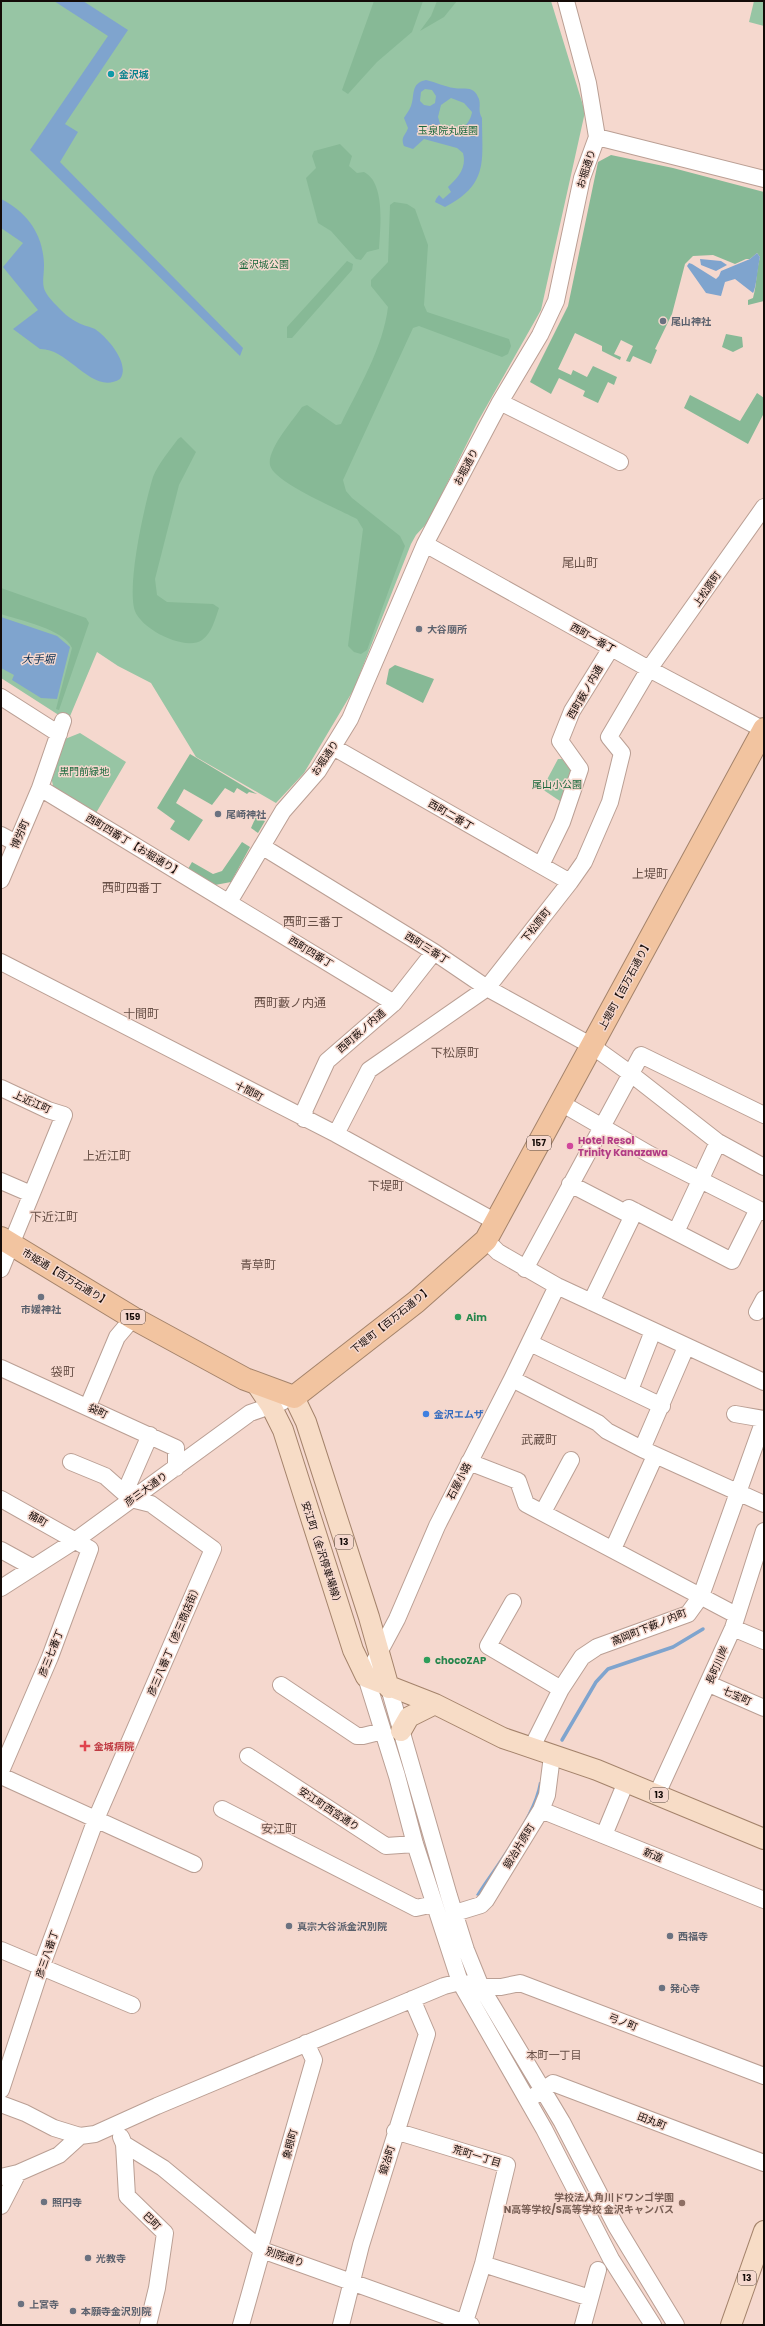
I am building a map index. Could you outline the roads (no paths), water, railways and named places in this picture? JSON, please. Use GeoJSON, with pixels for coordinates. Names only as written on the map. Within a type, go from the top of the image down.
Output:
{"type":"FeatureCollection","features":[{"type":"Feature","properties":{"kind":"highway","name":"上堤町【百万石通り】"},"geometry":{"type":"LineString","coordinates":[[491,1231],[764,730]]}},
{"type":"Feature","properties":{"kind":"highway","name":"下堤町【百万石通り】"},"geometry":{"type":"LineString","coordinates":[[294,1397],[416,1302],[491,1231]]}},
{"type":"Feature","properties":{"kind":"highway","name":"市姫通【百万石通り】"},"geometry":{"type":"LineString","coordinates":[[6,1241],[133,1318],[257,1385]]}},
{"type":"Feature","properties":{"kind":"highway","name":"159"},"geometry":{"type":"LineString","coordinates":[[257,1385],[294,1397]]}},
{"type":"Feature","properties":{"kind":"main road","name":"13"},"geometry":{"type":"LineString","coordinates":[[257,1385],[271,1406]]}},
{"type":"Feature","properties":{"kind":"main road","name":"13"},"geometry":{"type":"LineString","coordinates":[[294,1397],[306,1422],[379,1651],[389,1688]]}},
{"type":"Feature","properties":{"kind":"main road","name":"安江町（金沢停車場線）"},"geometry":{"type":"LineString","coordinates":[[271,1406],[282,1430],[353,1650],[366,1677]]}},
{"type":"Feature","properties":{"kind":"main road","name":"13"},"geometry":{"type":"LineString","coordinates":[[366,1677],[389,1688],[435,1704],[503,1738],[626,1782],[764,1839]]}},
{"type":"Feature","properties":{"kind":"main road"},"geometry":{"type":"LineString","coordinates":[[392,1731],[409,1717],[435,1704]]}},
{"type":"Feature","properties":{"kind":"main road","name":"13"},"geometry":{"type":"LineString","coordinates":[[731,2325],[764,2231]]}},
{"type":"Feature","properties":{"kind":"street","name":"お堀通り"},"geometry":{"type":"LineString","coordinates":[[229,902],[283,811],[318,771],[350,719],[425,544],[500,402],[540,335],[556,301],[582,178],[597,137],[588,83],[569,3]]}},
{"type":"Feature","properties":{"kind":"street"},"geometry":{"type":"LineString","coordinates":[[597,137],[764,179]]}},
{"type":"Feature","properties":{"kind":"street"},"geometry":{"type":"LineString","coordinates":[[500,402],[620,462]]}},
{"type":"Feature","properties":{"kind":"street","name":"上松原町"},"geometry":{"type":"LineString","coordinates":[[649,669],[764,507]]}},
{"type":"Feature","properties":{"kind":"street","name":"西町一番丁"},"geometry":{"type":"LineString","coordinates":[[425,544],[649,669],[764,730]]}},
{"type":"Feature","properties":{"kind":"street","name":"西町薮ノ内通"},"geometry":{"type":"LineString","coordinates":[[541,865],[562,822],[580,769],[560,741],[572,711],[611,648]]}},
{"type":"Feature","properties":{"kind":"street","name":"下松原町"},"geometry":{"type":"LineString","coordinates":[[336,1134],[370,1070],[487,988],[584,862],[610,802],[622,753],[609,737],[649,669]]}},
{"type":"Feature","properties":{"kind":"street","name":"博労町"},"geometry":{"type":"LineString","coordinates":[[1,697],[61,728],[40,788],[1,880]]}},
{"type":"Feature","properties":{"kind":"street","name":"西町二番丁"},"geometry":{"type":"LineString","coordinates":[[333,747],[570,882]]}},
{"type":"Feature","properties":{"kind":"street","name":"西町四番丁【お堀通り】"},"geometry":{"type":"LineString","coordinates":[[40,788],[229,902]]}},
{"type":"Feature","properties":{"kind":"street"},"geometry":{"type":"LineString","coordinates":[[1,835],[16,843]]}},
{"type":"Feature","properties":{"kind":"street","name":"西町三番丁"},"geometry":{"type":"LineString","coordinates":[[263,847],[434,952],[487,988],[592,1046],[631,1074],[718,1142],[764,1166]]}},
{"type":"Feature","properties":{"kind":"street","name":"西町四番丁"},"geometry":{"type":"LineString","coordinates":[[229,902],[394,1003]]}},
{"type":"Feature","properties":{"kind":"street","name":"西町薮ノ内通"},"geometry":{"type":"LineString","coordinates":[[304,1119],[305,1109],[327,1061],[394,1003],[434,952]]}},
{"type":"Feature","properties":{"kind":"street","name":"十間町"},"geometry":{"type":"LineString","coordinates":[[1,962],[304,1119],[336,1134],[491,1231],[498,1252],[524,1270],[686,1347],[764,1382]]}},
{"type":"Feature","properties":{"kind":"street"},"geometry":{"type":"LineString","coordinates":[[524,1270],[641,1054],[764,1115]]}},
{"type":"Feature","properties":{"kind":"street","name":"上近江町"},"geometry":{"type":"LineString","coordinates":[[1,1088],[48,1110],[64,1115],[31,1194]]}},
{"type":"Feature","properties":{"kind":"street"},"geometry":{"type":"LineString","coordinates":[[561,1103],[602,1128],[761,1211],[732,1260],[629,1208],[626,1213],[570,1184]]}},
{"type":"Feature","properties":{"kind":"street"},"geometry":{"type":"LineString","coordinates":[[676,1232],[718,1142]]}},
{"type":"Feature","properties":{"kind":"street"},"geometry":{"type":"LineString","coordinates":[[1,1181],[31,1194],[6,1241],[1,1269]]}},
{"type":"Feature","properties":{"kind":"street"},"geometry":{"type":"LineString","coordinates":[[591,1302],[635,1211]]}},
{"type":"Feature","properties":{"kind":"street","name":"石屋小路"},"geometry":{"type":"LineString","coordinates":[[366,1677],[397,1619],[436,1526],[512,1379],[557,1286]]}},
{"type":"Feature","properties":{"kind":"street"},"geometry":{"type":"LineString","coordinates":[[88,1406],[117,1337],[133,1318]]}},
{"type":"Feature","properties":{"kind":"street"},"geometry":{"type":"LineString","coordinates":[[630,1390],[653,1331]]}},
{"type":"Feature","properties":{"kind":"street"},"geometry":{"type":"LineString","coordinates":[[530,1343],[662,1406]]}},
{"type":"Feature","properties":{"kind":"street"},"geometry":{"type":"LineString","coordinates":[[613,1549],[649,1452],[662,1406],[686,1347]]}},
{"type":"Feature","properties":{"kind":"street","name":"袋町"},"geometry":{"type":"LineString","coordinates":[[1,1368],[88,1406],[176,1448],[176,1468]]}},
{"type":"Feature","properties":{"kind":"street"},"geometry":{"type":"LineString","coordinates":[[512,1379],[598,1423],[607,1431],[649,1452],[764,1504]]}},
{"type":"Feature","properties":{"kind":"street","name":"彦三大通り"},"geometry":{"type":"LineString","coordinates":[[1,1588],[76,1540],[250,1413],[294,1397]]}},
{"type":"Feature","properties":{"kind":"street"},"geometry":{"type":"LineString","coordinates":[[735,1414],[764,1419]]}},
{"type":"Feature","properties":{"kind":"street","name":"高岡町下薮ノ内町"},"geometry":{"type":"LineString","coordinates":[[531,1749],[561,1689],[582,1657],[589,1652],[688,1614],[701,1596],[764,1419]]}},
{"type":"Feature","properties":{"kind":"street"},"geometry":{"type":"LineString","coordinates":[[131,1500],[129,1483],[150,1435]]}},
{"type":"Feature","properties":{"kind":"street"},"geometry":{"type":"LineString","coordinates":[[543,1512],[571,1460]]}},
{"type":"Feature","properties":{"kind":"street"},"geometry":{"type":"LineString","coordinates":[[71,1462],[105,1476],[131,1500]]}},
{"type":"Feature","properties":{"kind":"street"},"geometry":{"type":"LineString","coordinates":[[469,1462],[518,1481],[526,1504],[701,1596],[735,1622],[764,1641]]}},
{"type":"Feature","properties":{"kind":"street","name":"桶町"},"geometry":{"type":"LineString","coordinates":[[1,1498],[76,1540]]}},
{"type":"Feature","properties":{"kind":"street","name":"彦三八番丁（彦三商店街）"},"geometry":{"type":"LineString","coordinates":[[96,1819],[213,1549],[151,1504],[131,1500]]}},
{"type":"Feature","properties":{"kind":"street","name":"彦三七番丁"},"geometry":{"type":"LineString","coordinates":[[1,1770],[50,1657],[90,1549],[76,1540]]}},
{"type":"Feature","properties":{"kind":"street","name":"長町川岸"},"geometry":{"type":"LineString","coordinates":[[657,1794],[709,1684],[735,1622],[762,1541]]}},
{"type":"Feature","properties":{"kind":"street"},"geometry":{"type":"LineString","coordinates":[[1,1550],[32,1567]]}},
{"type":"Feature","properties":{"kind":"street"},"geometry":{"type":"LineString","coordinates":[[513,1602],[488,1646],[561,1689]]}},
{"type":"Feature","properties":{"kind":"street"},"geometry":{"type":"LineString","coordinates":[[366,1677],[392,1731],[481,1987],[562,2122],[616,2226],[676,2325]]}},
{"type":"Feature","properties":{"kind":"street","name":"七宝町"},"geometry":{"type":"LineString","coordinates":[[709,1684],[764,1708]]}},
{"type":"Feature","properties":{"kind":"street"},"geometry":{"type":"LineString","coordinates":[[281,1685],[357,1736],[392,1731]]}},
{"type":"Feature","properties":{"kind":"street"},"geometry":{"type":"LineString","coordinates":[[389,1688],[392,1731],[414,1844],[460,1982],[526,2100],[544,2129],[611,2259],[653,2325]]}},
{"type":"Feature","properties":{"kind":"street","name":"安江町西宮通り"},"geometry":{"type":"LineString","coordinates":[[248,1756],[386,1846],[414,1844]]}},
{"type":"Feature","properties":{"kind":"street","name":"鍛冶片原町"},"geometry":{"type":"LineString","coordinates":[[455,1913],[481,1905],[486,1900],[541,1810],[547,1795],[552,1756]]}},
{"type":"Feature","properties":{"kind":"street"},"geometry":{"type":"LineString","coordinates":[[1,1776],[194,1864]]}},
{"type":"Feature","properties":{"kind":"street"},"geometry":{"type":"LineString","coordinates":[[604,1835],[626,1782]]}},
{"type":"Feature","properties":{"kind":"street"},"geometry":{"type":"LineString","coordinates":[[222,1809],[416,1908],[434,1904]]}},
{"type":"Feature","properties":{"kind":"street","name":"新道"},"geometry":{"type":"LineString","coordinates":[[541,1810],[764,1900]]}},
{"type":"Feature","properties":{"kind":"street","name":"彦三八番丁"},"geometry":{"type":"LineString","coordinates":[[1,2090],[42,1968],[96,1819]]}},
{"type":"Feature","properties":{"kind":"street"},"geometry":{"type":"LineString","coordinates":[[1,1950],[132,2005]]}},
{"type":"Feature","properties":{"kind":"street"},"geometry":{"type":"LineString","coordinates":[[1,2104],[26,2113],[54,2128],[80,2136],[95,2134],[412,1998],[460,1982]]}},
{"type":"Feature","properties":{"kind":"street","name":"弓ノ町"},"geometry":{"type":"LineString","coordinates":[[460,1982],[481,1987],[502,1987],[520,1982],[764,2076]]}},
{"type":"Feature","properties":{"kind":"street","name":"鍛冶町"},"geometry":{"type":"LineString","coordinates":[[341,2325],[395,2131],[427,2034],[412,1998]]}},
{"type":"Feature","properties":{"kind":"street","name":"象眼町"},"geometry":{"type":"LineString","coordinates":[[241,2325],[314,2060],[306,2043]]}},
{"type":"Feature","properties":{"kind":"street","name":"田丸町"},"geometry":{"type":"LineString","coordinates":[[542,2090],[553,2083],[764,2163]]}},
{"type":"Feature","properties":{"kind":"street"},"geometry":{"type":"LineString","coordinates":[[526,2100],[542,2090]]}},
{"type":"Feature","properties":{"kind":"street"},"geometry":{"type":"LineString","coordinates":[[116,2125],[124,2144]]}},
{"type":"Feature","properties":{"kind":"street","name":"荒町一丁目"},"geometry":{"type":"LineString","coordinates":[[395,2131],[507,2165],[483,2264]]}},
{"type":"Feature","properties":{"kind":"street"},"geometry":{"type":"LineString","coordinates":[[1,2177],[18,2173],[59,2155],[80,2136]]}},
{"type":"Feature","properties":{"kind":"street","name":"別院通り"},"geometry":{"type":"LineString","coordinates":[[124,2144],[163,2168],[261,2249],[467,2324]]}},
{"type":"Feature","properties":{"kind":"street","name":"巴町"},"geometry":{"type":"LineString","coordinates":[[124,2144],[127,2196],[165,2234],[157,2288],[148,2325]]}},
{"type":"Feature","properties":{"kind":"street"},"geometry":{"type":"LineString","coordinates":[[1,2206],[18,2173]]}},
{"type":"Feature","properties":{"kind":"street"},"geometry":{"type":"LineString","coordinates":[[467,2324],[483,2264],[590,2298]]}},
{"type":"Feature","properties":{"kind":"street"},"geometry":{"type":"LineString","coordinates":[[583,2325],[598,2270]]}},
{"type":"Feature","properties":{"kind":"water"},"geometry":{"type":"Polygon","coordinates":[[[54,1],[83,1],[128,30],[65,124],[78,132],[60,162],[243,348],[240,356],[30,150],[108,36],[54,1]]]}},
{"type":"Feature","properties":{"kind":"water"},"geometry":{"type":"Polygon","coordinates":[[[426,80],[451,87],[471,89],[476,93],[480,102],[480,112],[482,118],[482,159],[480,170],[476,180],[469,189],[445,207],[435,202],[436,199],[439,195],[443,199],[451,192],[448,187],[463,168],[463,153],[457,148],[424,139],[413,149],[404,146],[403,143],[403,138],[408,128],[404,118],[411,106],[415,87],[426,80]],[[425,89],[421,92],[420,101],[424,105],[430,106],[435,103],[436,96],[432,90],[425,89]],[[451,98],[441,105],[438,117],[442,130],[452,133],[457,132],[465,126],[471,117],[472,112],[464,103],[451,98]]]}},
{"type":"Feature","properties":{"kind":"water"},"geometry":{"type":"Polygon","coordinates":[[[1,199],[19,210],[32,225],[37,234],[43,253],[43,285],[49,298],[69,317],[80,324],[95,329],[106,338],[120,359],[123,373],[120,379],[110,383],[90,377],[61,356],[51,351],[40,349],[13,329],[38,310],[3,267],[23,243],[1,228],[1,199]]]}},
{"type":"Feature","properties":{"kind":"water"},"geometry":{"type":"Polygon","coordinates":[[[757,253],[760,257],[753,293],[735,279],[725,282],[721,296],[706,293],[687,266],[689,263],[692,264],[716,279],[721,271],[750,259],[757,253]]]}},
{"type":"Feature","properties":{"kind":"water"},"geometry":{"type":"Polygon","coordinates":[[[700,259],[721,261],[727,265],[716,271],[701,265],[700,259]]]}},
{"type":"Feature","properties":{"kind":"water","name":"大手堀"},"geometry":{"type":"Polygon","coordinates":[[[1,617],[57,636],[70,647],[57,699],[41,698],[12,680],[14,675],[1,668],[1,617]]]}},
{"type":"Feature","properties":{"kind":"water"},"geometry":{"type":"Polygon","coordinates":[[[539,1782],[543,1783],[541,1795],[480,1897],[476,1895],[522,1825],[535,1796],[539,1782]]]}},
{"type":"Feature","properties":{"kind":"waterway"},"geometry":{"type":"LineString","coordinates":[[562,1740],[596,1682],[608,1669],[673,1647],[703,1629]]}},
{"type":"Feature","properties":{"kind":"place","name":"金沢城"},"geometry":{"type":"Point","coordinates":[111,74]}},
{"type":"Feature","properties":{"kind":"place","name":"尾山神社"},"geometry":{"type":"Point","coordinates":[663,321]}},
{"type":"Feature","properties":{"kind":"place","name":"大谷廟所"},"geometry":{"type":"Point","coordinates":[419,629]}},
{"type":"Feature","properties":{"kind":"place","name":"尾崎神社"},"geometry":{"type":"Point","coordinates":[218,814]}},
{"type":"Feature","properties":{"kind":"place","name":"Hotel Resol Trinity Kanazawa"},"geometry":{"type":"Point","coordinates":[570,1146]}},
{"type":"Feature","properties":{"kind":"place","name":"市媛神社"},"geometry":{"type":"Point","coordinates":[41,1297]}},
{"type":"Feature","properties":{"kind":"place","name":"Aim"},"geometry":{"type":"Point","coordinates":[458,1317]}},
{"type":"Feature","properties":{"kind":"place","name":"金沢エムザ"},"geometry":{"type":"Point","coordinates":[426,1414]}},
{"type":"Feature","properties":{"kind":"place","name":"chocoZAP"},"geometry":{"type":"Point","coordinates":[427,1660]}},
{"type":"Feature","properties":{"kind":"place","name":"金城病院"},"geometry":{"type":"Point","coordinates":[85,1746]}},
{"type":"Feature","properties":{"kind":"place","name":"真宗大谷派金沢別院"},"geometry":{"type":"Point","coordinates":[289,1926]}},
{"type":"Feature","properties":{"kind":"place","name":"西福寺"},"geometry":{"type":"Point","coordinates":[670,1936]}},
{"type":"Feature","properties":{"kind":"place","name":"発心寺"},"geometry":{"type":"Point","coordinates":[662,1988]}},
{"type":"Feature","properties":{"kind":"place","name":"照円寺"},"geometry":{"type":"Point","coordinates":[44,2202]}},
{"type":"Feature","properties":{"kind":"place","name":"学校法人角川ドワンゴ学園 N高等学校/S高等学校 金沢キャンパス"},"geometry":{"type":"Point","coordinates":[682,2203]}},
{"type":"Feature","properties":{"kind":"place","name":"光教寺"},"geometry":{"type":"Point","coordinates":[88,2258]}},
{"type":"Feature","properties":{"kind":"place","name":"上宮寺"},"geometry":{"type":"Point","coordinates":[21,2304]}},
{"type":"Feature","properties":{"kind":"place","name":"本願寺金沢別院"},"geometry":{"type":"Point","coordinates":[73,2311]}},
{"type":"Feature","properties":{"kind":"district","name":"尾山町"},"geometry":{"type":"Point","coordinates":[580,562]}},
{"type":"Feature","properties":{"kind":"district","name":"上堤町"},"geometry":{"type":"Point","coordinates":[650,873]}},
{"type":"Feature","properties":{"kind":"district","name":"西町四番丁"},"geometry":{"type":"Point","coordinates":[132,887]}},
{"type":"Feature","properties":{"kind":"district","name":"西町三番丁"},"geometry":{"type":"Point","coordinates":[313,921]}},
{"type":"Feature","properties":{"kind":"district","name":"西町藪ノ内通"},"geometry":{"type":"Point","coordinates":[290,1002]}},
{"type":"Feature","properties":{"kind":"district","name":"十間町"},"geometry":{"type":"Point","coordinates":[141,1013]}},
{"type":"Feature","properties":{"kind":"district","name":"下松原町"},"geometry":{"type":"Point","coordinates":[455,1052]}},
{"type":"Feature","properties":{"kind":"district","name":"上近江町"},"geometry":{"type":"Point","coordinates":[107,1155]}},
{"type":"Feature","properties":{"kind":"district","name":"下堤町"},"geometry":{"type":"Point","coordinates":[386,1185]}},
{"type":"Feature","properties":{"kind":"district","name":"下近江町"},"geometry":{"type":"Point","coordinates":[54,1216]}},
{"type":"Feature","properties":{"kind":"district","name":"青草町"},"geometry":{"type":"Point","coordinates":[258,1264]}},
{"type":"Feature","properties":{"kind":"district","name":"袋町"},"geometry":{"type":"Point","coordinates":[63,1371]}},
{"type":"Feature","properties":{"kind":"district","name":"武蔵町"},"geometry":{"type":"Point","coordinates":[539,1439]}},
{"type":"Feature","properties":{"kind":"district","name":"安江町"},"geometry":{"type":"Point","coordinates":[279,1828]}},
{"type":"Feature","properties":{"kind":"district","name":"本町一丁目"},"geometry":{"type":"Point","coordinates":[554,2055]}},
{"type":"Feature","properties":{"kind":"park label","name":"玉泉院丸庭園"},"geometry":{"type":"Point","coordinates":[448,130]}},
{"type":"Feature","properties":{"kind":"park label","name":"金沢城公園"},"geometry":{"type":"Point","coordinates":[264,264]}},
{"type":"Feature","properties":{"kind":"park label","name":"黒門前緑地"},"geometry":{"type":"Point","coordinates":[84,771]}},
{"type":"Feature","properties":{"kind":"park label","name":"尾山小公園"},"geometry":{"type":"Point","coordinates":[557,784]}}]}
